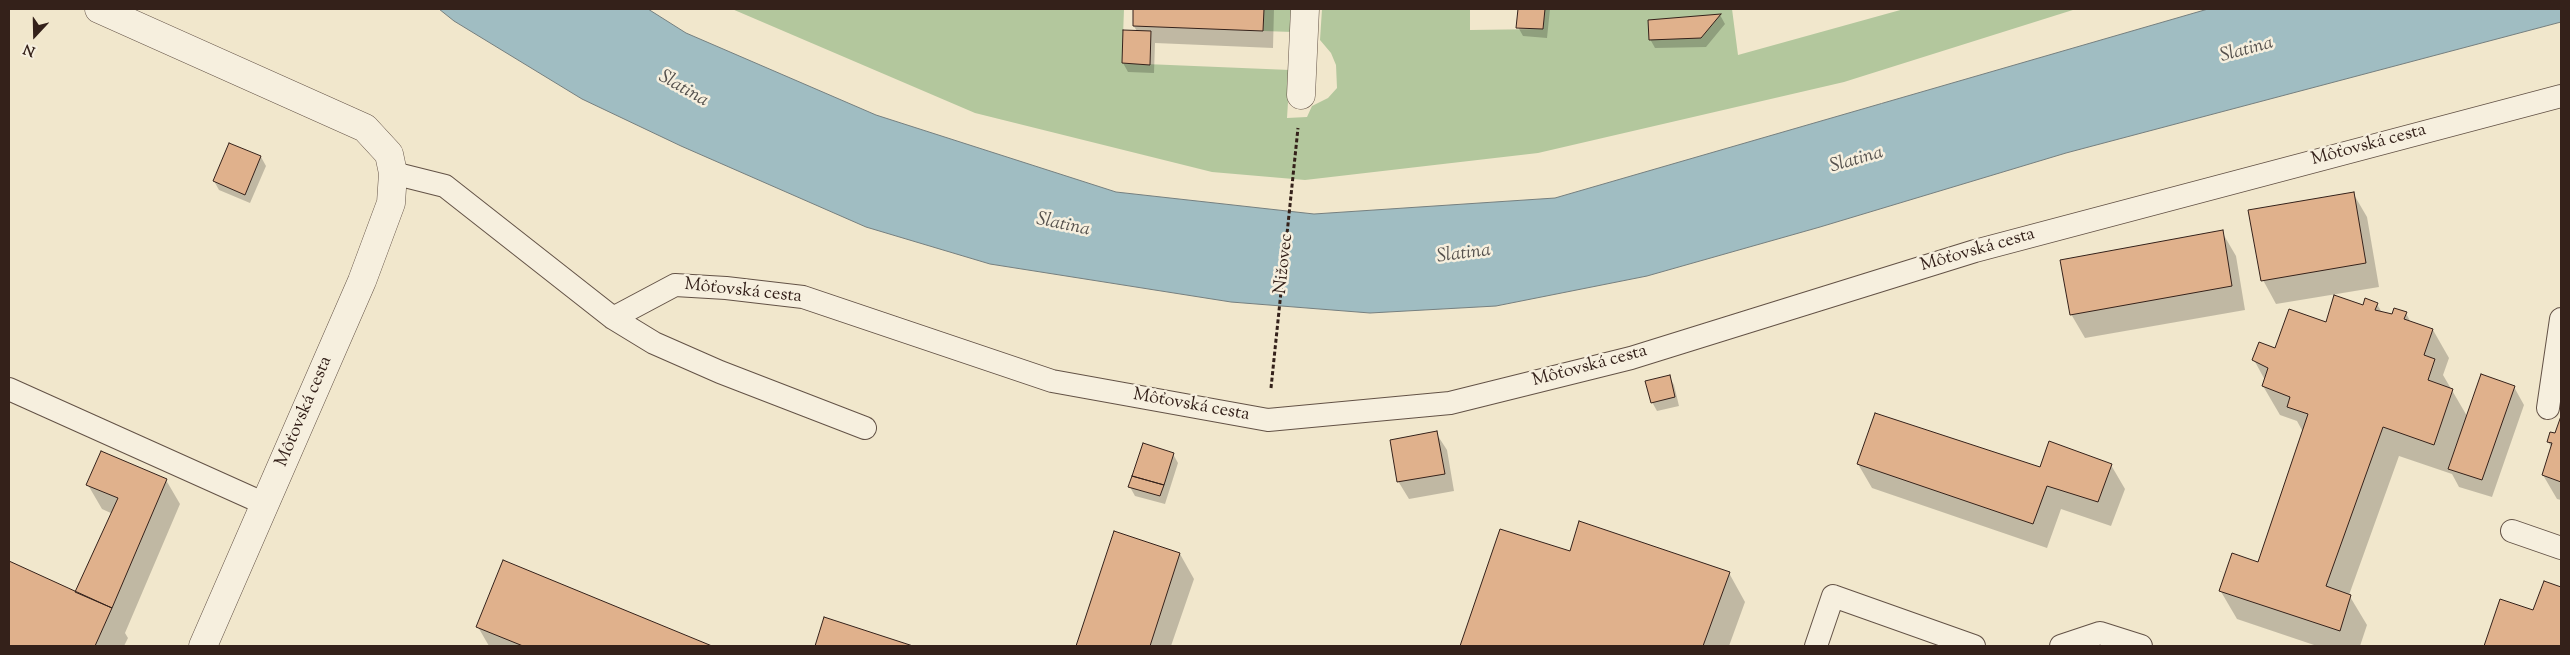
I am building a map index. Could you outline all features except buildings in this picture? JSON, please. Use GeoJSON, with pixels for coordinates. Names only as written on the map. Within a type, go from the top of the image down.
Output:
{"type":"FeatureCollection","features":[{"type":"Feature","properties":{"kind":"street","name":"Môťovská cesta"},"geometry":{"type":"LineString","coordinates":[[99,9],[365,128],[389,154],[392,173],[391,203],[365,272],[203,646]]}},
{"type":"Feature","properties":{"kind":"street"},"geometry":{"type":"LineString","coordinates":[[1301,95],[1305,9]]}},
{"type":"Feature","properties":{"kind":"lane","name":"Môťovská cesta"},"geometry":{"type":"LineString","coordinates":[[613,318],[675,285],[726,288],[803,297],[1052,381],[1268,420],[1450,403],[1631,358],[1975,251],[2561,96]]}},
{"type":"Feature","properties":{"kind":"lane"},"geometry":{"type":"LineString","coordinates":[[392,173],[446,186],[613,318],[662,347],[865,428]]}},
{"type":"Feature","properties":{"kind":"lane"},"geometry":{"type":"LineString","coordinates":[[2548,408],[2561,319]]}},
{"type":"Feature","properties":{"kind":"lane"},"geometry":{"type":"LineString","coordinates":[[9,389],[265,504]]}},
{"type":"Feature","properties":{"kind":"lane"},"geometry":{"type":"LineString","coordinates":[[2512,531],[2561,548]]}},
{"type":"Feature","properties":{"kind":"lane"},"geometry":{"type":"LineString","coordinates":[[1816,646],[1833,596],[1974,646]]}},
{"type":"Feature","properties":{"kind":"lane"},"geometry":{"type":"LineString","coordinates":[[2061,646],[2100,632],[2141,646]]}},
{"type":"Feature","properties":{"kind":"path","name":"Nižovec"},"geometry":{"type":"LineString","coordinates":[[1268,420],[1294,183],[1301,95]]}},
{"type":"Feature","properties":{"kind":"green space"},"geometry":{"type":"Polygon","coordinates":[[[732,9],[1124,9],[1122,63],[1290,70],[1287,118],[1307,117],[1312,106],[1328,98],[1337,88],[1336,65],[1331,53],[1320,40],[1322,9],[1470,9],[1470,30],[1543,29],[1545,9],[1732,9],[1738,55],[1904,9],[2076,9],[1844,82],[1538,153],[1305,180],[1212,172],[975,113],[732,9]]]}},
{"type":"Feature","properties":{"kind":"green space"},"geometry":{"type":"Polygon","coordinates":[[[1264,9],[1294,9],[1293,32],[1263,31],[1264,9]]]}},
{"type":"Feature","properties":{"kind":"water","name":"Slatina"},"geometry":{"type":"Polygon","coordinates":[[[439,9],[648,9],[686,33],[876,115],[1116,192],[1314,214],[1555,198],[2208,9],[2561,9],[2561,22],[2066,153],[1820,227],[1647,276],[1496,306],[1370,313],[1231,302],[990,264],[866,227],[681,146],[582,99],[454,21],[439,9]]]}}]}
